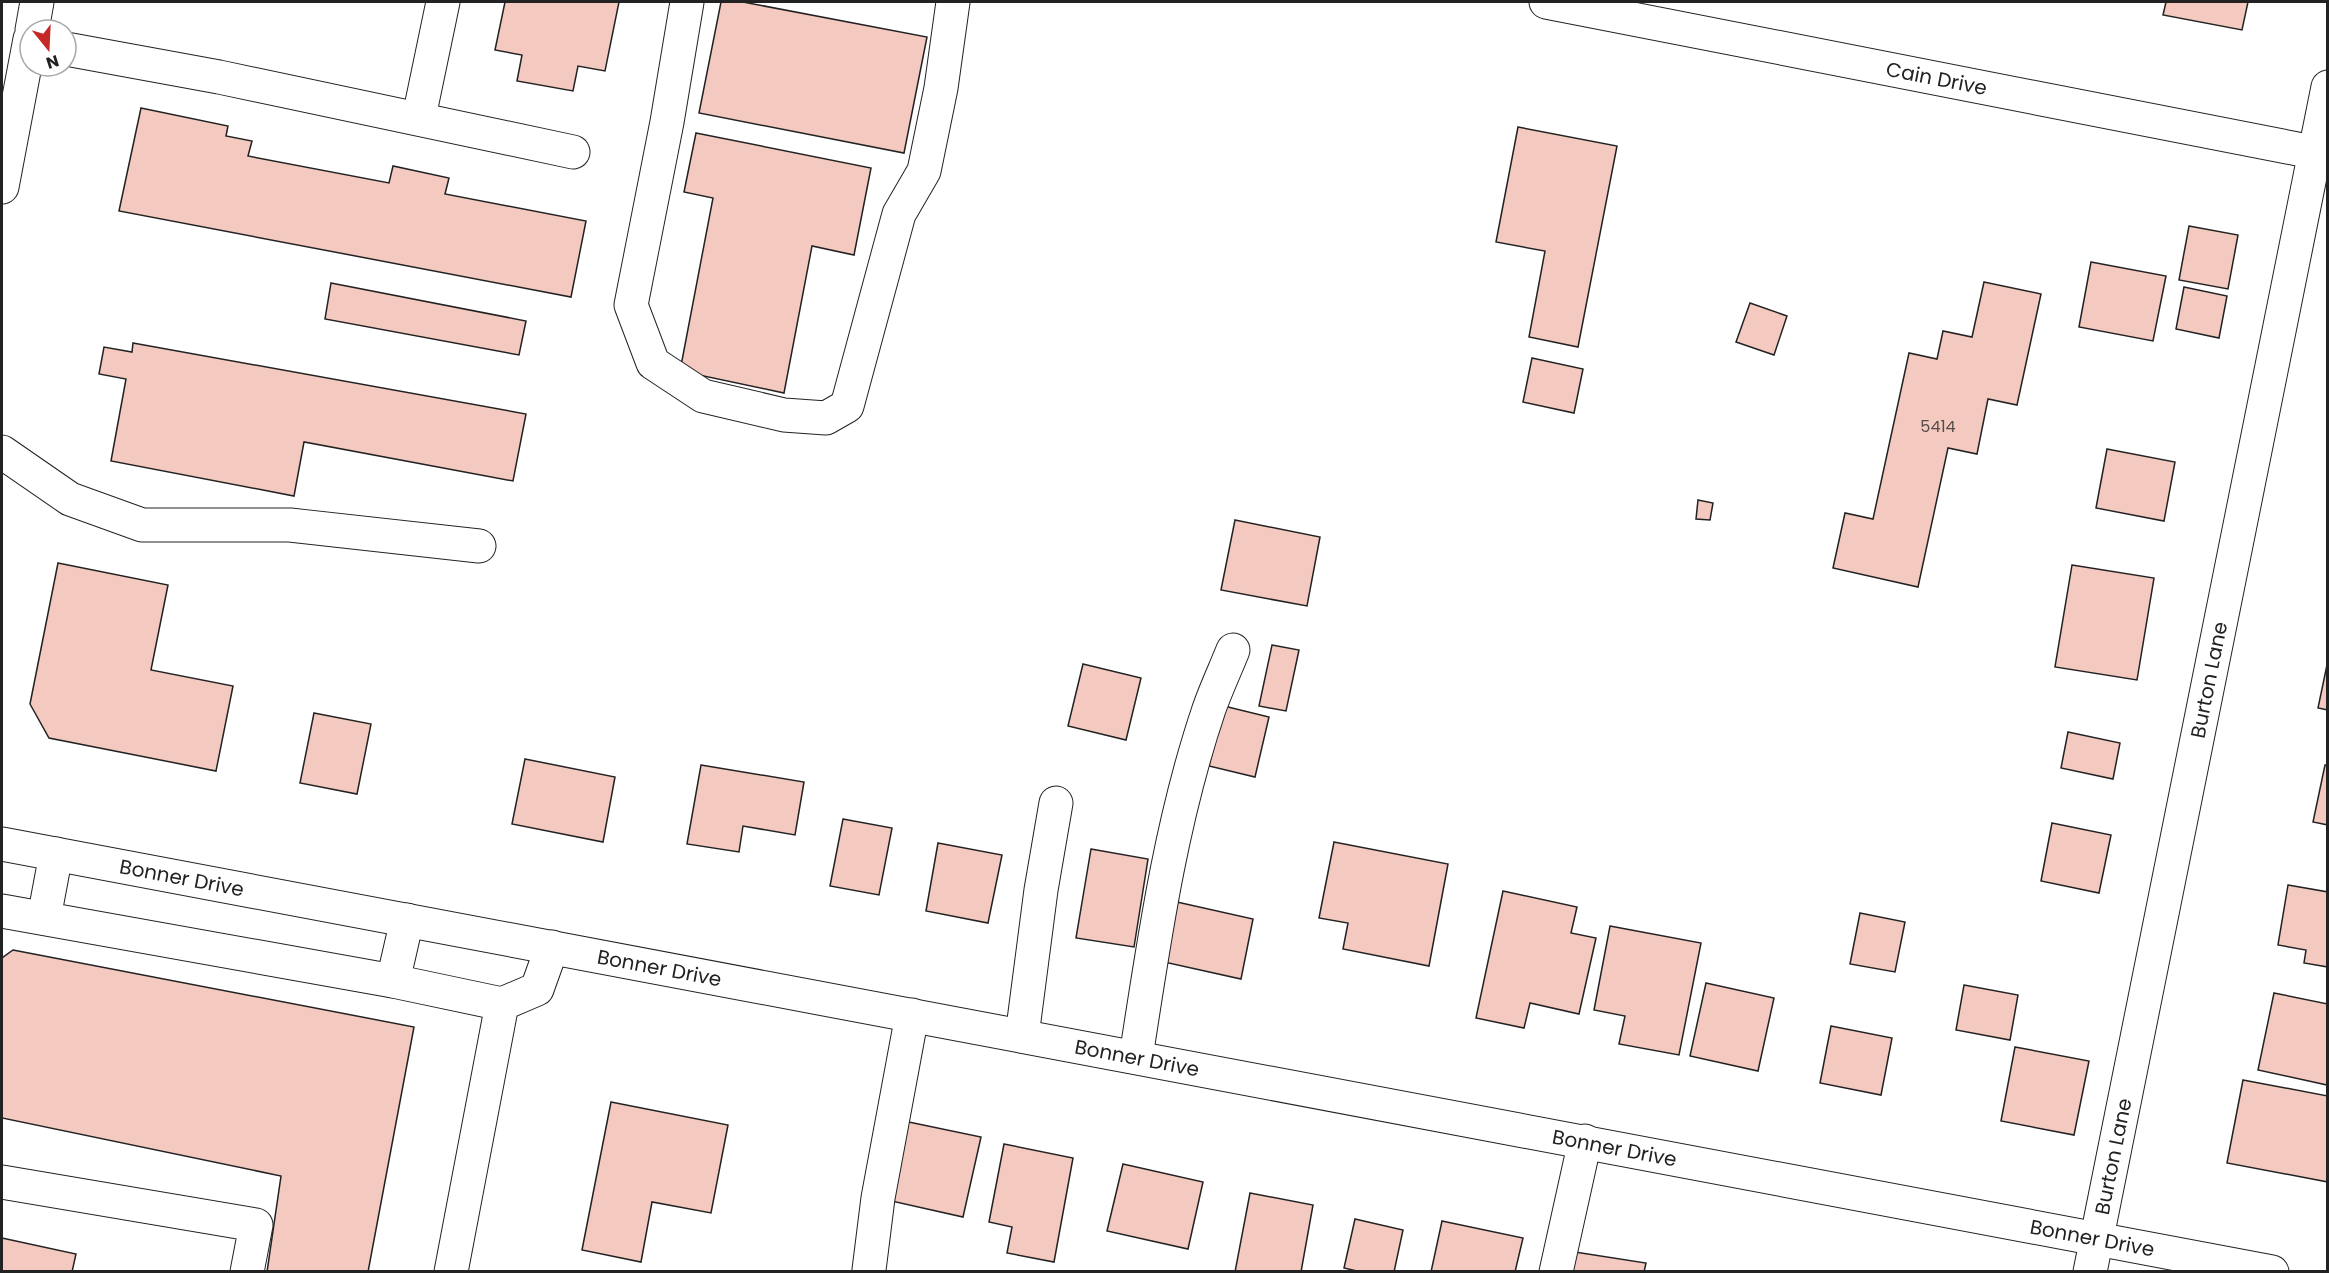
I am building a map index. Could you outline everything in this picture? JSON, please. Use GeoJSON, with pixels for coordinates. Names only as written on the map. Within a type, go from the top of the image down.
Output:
{"type":"FeatureCollection","features":[{"type":"Feature","properties":{"kind":"street"},"geometry":{"type":"LineString","coordinates":[[34,18],[37,2]]}},
{"type":"Feature","properties":{"kind":"street"},"geometry":{"type":"LineString","coordinates":[[419,117],[443,2]]}},
{"type":"Feature","properties":{"kind":"street"},"geometry":{"type":"LineString","coordinates":[[687,2],[668,122],[631,305],[653,363],[703,396],[784,415],[826,418],[847,406],[899,214],[924,171],[941,88],[953,2]]}},
{"type":"Feature","properties":{"kind":"street","name":"Cain Drive"},"geometry":{"type":"LineString","coordinates":[[1546,2],[2320,154]]}},
{"type":"Feature","properties":{"kind":"street"},"geometry":{"type":"LineString","coordinates":[[78,51],[419,117],[573,152]]}},
{"type":"Feature","properties":{"kind":"street"},"geometry":{"type":"LineString","coordinates":[[2,187],[5,148],[21,78]]}},
{"type":"Feature","properties":{"kind":"street","name":"Burton Lane"},"geometry":{"type":"LineString","coordinates":[[2090,1272],[2320,154],[2328,87]]}},
{"type":"Feature","properties":{"kind":"street"},"geometry":{"type":"LineString","coordinates":[[2,452],[70,499],[142,525],[290,525],[479,546]]}},
{"type":"Feature","properties":{"kind":"street"},"geometry":{"type":"LineString","coordinates":[[1136,1057],[1157,924],[1176,825],[1209,709],[1233,650]]}},
{"type":"Feature","properties":{"kind":"street"},"geometry":{"type":"LineString","coordinates":[[1022,1036],[1041,890],[1056,803]]}},
{"type":"Feature","properties":{"kind":"street","name":"Bonner Drive"},"geometry":{"type":"LineString","coordinates":[[2,844],[2272,1272]]}},
{"type":"Feature","properties":{"kind":"street"},"geometry":{"type":"LineString","coordinates":[[44,918],[56,855]]}},
{"type":"Feature","properties":{"kind":"street"},"geometry":{"type":"LineString","coordinates":[[2,911],[393,981],[502,1004],[537,989],[552,947]]}},
{"type":"Feature","properties":{"kind":"street"},"geometry":{"type":"LineString","coordinates":[[393,981],[407,920]]}},
{"type":"Feature","properties":{"kind":"street"},"geometry":{"type":"LineString","coordinates":[[451,1272],[502,1004]]}},
{"type":"Feature","properties":{"kind":"street"},"geometry":{"type":"LineString","coordinates":[[869,1270],[878,1198],[912,1015]]}},
{"type":"Feature","properties":{"kind":"street"},"geometry":{"type":"LineString","coordinates":[[1556,1272],[1584,1142]]}},
{"type":"Feature","properties":{"kind":"street"},"geometry":{"type":"LineString","coordinates":[[2,1182],[256,1225],[247,1272]]}},
{"type":"Feature","properties":{"kind":"building"},"geometry":{"type":"Polygon","coordinates":[[[505,2],[619,2],[605,71],[578,66],[573,91],[517,81],[522,55],[495,50],[505,2]]]}},
{"type":"Feature","properties":{"kind":"building"},"geometry":{"type":"Polygon","coordinates":[[[721,2],[743,2],[927,37],[904,153],[699,113],[721,2]]]}},
{"type":"Feature","properties":{"kind":"building"},"geometry":{"type":"Polygon","coordinates":[[[2166,2],[2248,2],[2242,30],[2163,15],[2166,2]]]}},
{"type":"Feature","properties":{"kind":"building"},"geometry":{"type":"Polygon","coordinates":[[[141,108],[228,126],[226,136],[252,141],[248,156],[389,183],[393,166],[449,178],[445,194],[586,221],[571,297],[119,211],[141,108]]]}},
{"type":"Feature","properties":{"kind":"building"},"geometry":{"type":"Polygon","coordinates":[[[1518,127],[1617,146],[1578,347],[1529,337],[1545,251],[1496,242],[1518,127]]]}},
{"type":"Feature","properties":{"kind":"building"},"geometry":{"type":"Polygon","coordinates":[[[696,133],[871,168],[854,255],[812,246],[784,393],[680,371],[713,198],[684,192],[696,133]]]}},
{"type":"Feature","properties":{"kind":"building"},"geometry":{"type":"Polygon","coordinates":[[[2189,226],[2238,235],[2228,289],[2179,280],[2189,226]]]}},
{"type":"Feature","properties":{"kind":"building"},"geometry":{"type":"Polygon","coordinates":[[[2091,262],[2166,276],[2153,341],[2079,327],[2091,262]]]}},
{"type":"Feature","properties":{"kind":"building"},"geometry":{"type":"Polygon","coordinates":[[[1984,282],[2041,294],[2017,405],[1988,399],[1977,454],[1948,448],[1918,587],[1833,568],[1845,513],[1873,519],[1909,353],[1937,359],[1943,331],[1972,337],[1984,282]]]}},
{"type":"Feature","properties":{"kind":"building"},"geometry":{"type":"Polygon","coordinates":[[[331,283],[526,321],[519,355],[325,319],[331,283]]]}},
{"type":"Feature","properties":{"kind":"building"},"geometry":{"type":"Polygon","coordinates":[[[2184,287],[2227,296],[2219,338],[2176,329],[2184,287]]]}},
{"type":"Feature","properties":{"kind":"building"},"geometry":{"type":"Polygon","coordinates":[[[1750,303],[1787,316],[1774,355],[1736,342],[1750,303]]]}},
{"type":"Feature","properties":{"kind":"building"},"geometry":{"type":"Polygon","coordinates":[[[133,343],[526,414],[513,481],[304,442],[294,496],[111,461],[126,379],[99,374],[104,347],[132,352],[133,343]]]}},
{"type":"Feature","properties":{"kind":"building"},"geometry":{"type":"Polygon","coordinates":[[[1532,358],[1583,369],[1574,413],[1523,402],[1532,358]]]}},
{"type":"Feature","properties":{"kind":"building"},"geometry":{"type":"Polygon","coordinates":[[[2107,449],[2175,462],[2164,521],[2096,508],[2107,449]]]}},
{"type":"Feature","properties":{"kind":"building"},"geometry":{"type":"Polygon","coordinates":[[[1698,500],[1713,503],[1710,520],[1696,519],[1698,500]]]}},
{"type":"Feature","properties":{"kind":"building"},"geometry":{"type":"Polygon","coordinates":[[[1235,520],[1320,537],[1307,606],[1221,590],[1235,520]]]}},
{"type":"Feature","properties":{"kind":"building"},"geometry":{"type":"Polygon","coordinates":[[[58,563],[168,585],[151,670],[233,686],[216,771],[49,738],[30,704],[58,563]]]}},
{"type":"Feature","properties":{"kind":"building"},"geometry":{"type":"Polygon","coordinates":[[[2072,565],[2154,578],[2137,680],[2055,667],[2072,565]]]}},
{"type":"Feature","properties":{"kind":"building"},"geometry":{"type":"Polygon","coordinates":[[[1272,645],[1299,650],[1286,711],[1259,706],[1272,645]]]}},
{"type":"Feature","properties":{"kind":"building"},"geometry":{"type":"Polygon","coordinates":[[[2328,660],[2328,710],[2318,708],[2328,660]]]}},
{"type":"Feature","properties":{"kind":"building"},"geometry":{"type":"Polygon","coordinates":[[[1083,664],[1141,678],[1126,740],[1068,726],[1083,664]]]}},
{"type":"Feature","properties":{"kind":"building"},"geometry":{"type":"Polygon","coordinates":[[[1224,706],[1269,717],[1255,777],[1209,766],[1224,706]]]}},
{"type":"Feature","properties":{"kind":"building"},"geometry":{"type":"Polygon","coordinates":[[[314,713],[371,724],[357,794],[300,783],[314,713]]]}},
{"type":"Feature","properties":{"kind":"building"},"geometry":{"type":"Polygon","coordinates":[[[2068,732],[2120,743],[2113,779],[2061,768],[2068,732]]]}},
{"type":"Feature","properties":{"kind":"building"},"geometry":{"type":"Polygon","coordinates":[[[525,759],[615,777],[603,842],[512,824],[525,759]]]}},
{"type":"Feature","properties":{"kind":"building"},"geometry":{"type":"Polygon","coordinates":[[[701,765],[804,782],[795,835],[743,826],[739,852],[687,844],[701,765]]]}},
{"type":"Feature","properties":{"kind":"building"},"geometry":{"type":"Polygon","coordinates":[[[2325,765],[2328,765],[2328,825],[2313,822],[2325,765]]]}},
{"type":"Feature","properties":{"kind":"building"},"geometry":{"type":"Polygon","coordinates":[[[843,819],[892,828],[879,895],[830,886],[843,819]]]}},
{"type":"Feature","properties":{"kind":"building"},"geometry":{"type":"Polygon","coordinates":[[[2052,823],[2111,835],[2099,893],[2041,881],[2052,823]]]}},
{"type":"Feature","properties":{"kind":"building"},"geometry":{"type":"Polygon","coordinates":[[[1334,842],[1448,864],[1429,966],[1343,949],[1348,923],[1319,918],[1334,842]]]}},
{"type":"Feature","properties":{"kind":"building"},"geometry":{"type":"Polygon","coordinates":[[[938,843],[1002,855],[988,923],[926,911],[938,843]]]}},
{"type":"Feature","properties":{"kind":"building"},"geometry":{"type":"Polygon","coordinates":[[[1091,849],[1148,859],[1134,947],[1076,938],[1091,849]]]}},
{"type":"Feature","properties":{"kind":"building"},"geometry":{"type":"Polygon","coordinates":[[[2288,885],[2328,892],[2328,967],[2304,963],[2306,950],[2278,945],[2288,885]]]}},
{"type":"Feature","properties":{"kind":"building"},"geometry":{"type":"Polygon","coordinates":[[[1503,891],[1577,907],[1571,933],[1596,938],[1579,1014],[1530,1003],[1524,1028],[1476,1018],[1503,891]]]}},
{"type":"Feature","properties":{"kind":"building"},"geometry":{"type":"Polygon","coordinates":[[[1177,902],[1253,919],[1241,979],[1164,962],[1177,902]]]}},
{"type":"Feature","properties":{"kind":"building"},"geometry":{"type":"Polygon","coordinates":[[[1860,913],[1905,922],[1895,972],[1850,964],[1860,913]]]}},
{"type":"Feature","properties":{"kind":"building"},"geometry":{"type":"Polygon","coordinates":[[[1610,926],[1701,943],[1679,1055],[1619,1044],[1625,1016],[1594,1010],[1610,926]]]}},
{"type":"Feature","properties":{"kind":"building"},"geometry":{"type":"Polygon","coordinates":[[[13,950],[414,1027],[368,1272],[267,1272],[281,1176],[2,1118],[2,958],[13,950]]]}},
{"type":"Feature","properties":{"kind":"building"},"geometry":{"type":"Polygon","coordinates":[[[1706,983],[1774,998],[1758,1071],[1690,1056],[1706,983]]]}},
{"type":"Feature","properties":{"kind":"building"},"geometry":{"type":"Polygon","coordinates":[[[1964,985],[2018,995],[2010,1040],[1956,1030],[1964,985]]]}},
{"type":"Feature","properties":{"kind":"building"},"geometry":{"type":"Polygon","coordinates":[[[2274,993],[2328,1004],[2327,1085],[2258,1070],[2274,993]]]}},
{"type":"Feature","properties":{"kind":"building"},"geometry":{"type":"Polygon","coordinates":[[[1831,1026],[1892,1038],[1881,1095],[1820,1083],[1831,1026]]]}},
{"type":"Feature","properties":{"kind":"building"},"geometry":{"type":"Polygon","coordinates":[[[2015,1047],[2089,1061],[2074,1135],[2001,1121],[2015,1047]]]}},
{"type":"Feature","properties":{"kind":"building"},"geometry":{"type":"Polygon","coordinates":[[[2243,1080],[2328,1096],[2328,1182],[2227,1163],[2243,1080]]]}},
{"type":"Feature","properties":{"kind":"building"},"geometry":{"type":"Polygon","coordinates":[[[611,1102],[728,1125],[711,1213],[652,1202],[641,1262],[582,1250],[611,1102]]]}},
{"type":"Feature","properties":{"kind":"building"},"geometry":{"type":"Polygon","coordinates":[[[904,1121],[981,1137],[963,1217],[887,1200],[904,1121]]]}},
{"type":"Feature","properties":{"kind":"building"},"geometry":{"type":"Polygon","coordinates":[[[1004,1144],[1073,1158],[1054,1262],[1007,1253],[1012,1227],[989,1222],[1004,1144]]]}},
{"type":"Feature","properties":{"kind":"building"},"geometry":{"type":"Polygon","coordinates":[[[1123,1164],[1203,1182],[1188,1249],[1107,1231],[1123,1164]]]}},
{"type":"Feature","properties":{"kind":"building"},"geometry":{"type":"Polygon","coordinates":[[[1250,1193],[1313,1205],[1301,1272],[1235,1272],[1250,1193]]]}},
{"type":"Feature","properties":{"kind":"building"},"geometry":{"type":"Polygon","coordinates":[[[1355,1219],[1403,1230],[1394,1272],[1361,1272],[1344,1268],[1355,1219]]]}},
{"type":"Feature","properties":{"kind":"building"},"geometry":{"type":"Polygon","coordinates":[[[1442,1221],[1523,1238],[1515,1272],[1431,1272],[1442,1221]]]}},
{"type":"Feature","properties":{"kind":"building"},"geometry":{"type":"Polygon","coordinates":[[[2,1238],[76,1254],[72,1272],[2,1272],[2,1238]]]}},
{"type":"Feature","properties":{"kind":"building"},"geometry":{"type":"Polygon","coordinates":[[[1575,1252],[1646,1263],[1644,1272],[1572,1272],[1575,1252]]]}}]}
